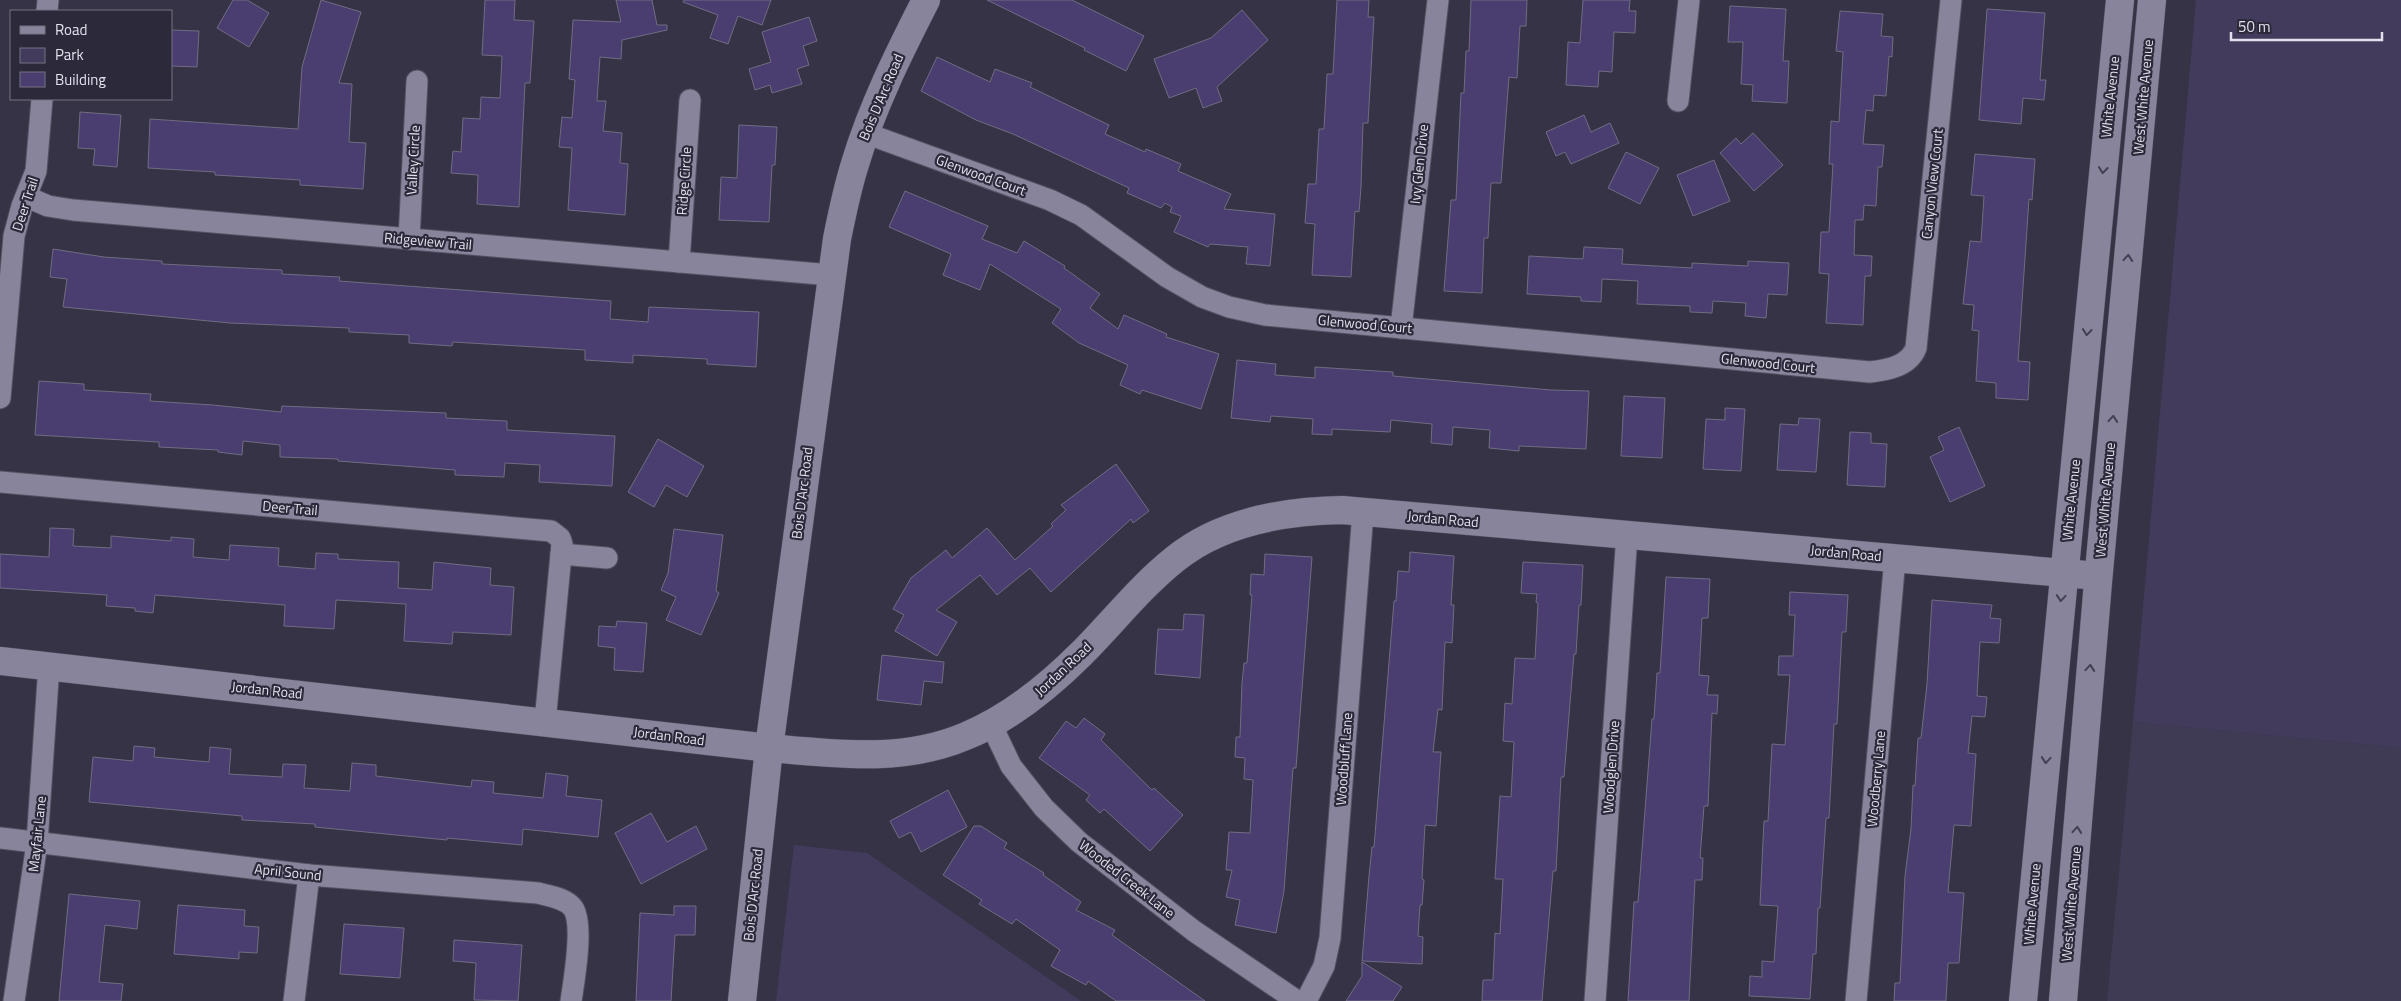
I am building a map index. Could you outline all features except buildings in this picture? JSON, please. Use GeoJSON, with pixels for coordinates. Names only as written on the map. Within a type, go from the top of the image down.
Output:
{"type":"FeatureCollection","features":[{"type":"Feature","properties":{"kind":"street","name":"Bois D'Arc Road"},"geometry":{"type":"LineString","coordinates":[[742,1001],[769,748],[831,275],[846,197],[865,133],[892,66],[926,0]]}},
{"type":"Feature","properties":{"kind":"street","name":"Ivy Glen Drive"},"geometry":{"type":"LineString","coordinates":[[1401,328],[1438,0]]}},
{"type":"Feature","properties":{"kind":"street"},"geometry":{"type":"LineString","coordinates":[[1678,101],[1689,0]]}},
{"type":"Feature","properties":{"kind":"street","name":"Canyon View Court"},"geometry":{"type":"LineString","coordinates":[[1904,362],[1912,357],[1916,348],[1950,0]]}},
{"type":"Feature","properties":{"kind":"street","name":"White Avenue"},"geometry":{"type":"LineString","coordinates":[[2023,1001],[2120,0]]}},
{"type":"Feature","properties":{"kind":"street","name":"West White Avenue"},"geometry":{"type":"LineString","coordinates":[[2063,1001],[2098,576],[2152,0]]}},
{"type":"Feature","properties":{"kind":"street","name":"Valley Circle"},"geometry":{"type":"LineString","coordinates":[[409,239],[417,81]]}},
{"type":"Feature","properties":{"kind":"street","name":"Deer Trail"},"geometry":{"type":"LineString","coordinates":[[0,398],[14,236],[36,171],[42,100]]}},
{"type":"Feature","properties":{"kind":"street","name":"Ridge Circle"},"geometry":{"type":"LineString","coordinates":[[679,262],[690,100]]}},
{"type":"Feature","properties":{"kind":"street","name":"Glenwood Court"},"geometry":{"type":"LineString","coordinates":[[865,133],[1050,200],[1081,215],[1167,277],[1202,297],[1229,307],[1264,315],[1844,371],[1870,372],[1889,369],[1904,362]]}},
{"type":"Feature","properties":{"kind":"street","name":"Ridgeview Trail"},"geometry":{"type":"LineString","coordinates":[[27,197],[48,206],[73,210],[831,275]]}},
{"type":"Feature","properties":{"kind":"street","name":"Deer Trail"},"geometry":{"type":"LineString","coordinates":[[0,482],[545,530],[556,534],[560,538],[562,554],[545,722]]}},
{"type":"Feature","properties":{"kind":"street","name":"Jordan Road"},"geometry":{"type":"LineString","coordinates":[[0,661],[49,665],[769,748],[882,756],[923,750],[945,744],[991,724],[1033,697],[1082,653],[1144,586],[1176,558],[1210,538],[1254,520],[1302,511],[1342,510],[2098,576]]}},
{"type":"Feature","properties":{"kind":"street","name":"Woodbluff Lane"},"geometry":{"type":"LineString","coordinates":[[1306,1001],[1324,966],[1330,938],[1363,512]]}},
{"type":"Feature","properties":{"kind":"street","name":"Woodglen Drive"},"geometry":{"type":"LineString","coordinates":[[1595,1001],[1626,534]]}},
{"type":"Feature","properties":{"kind":"street"},"geometry":{"type":"LineString","coordinates":[[562,554],[607,558]]}},
{"type":"Feature","properties":{"kind":"street","name":"Woodberry Lane"},"geometry":{"type":"LineString","coordinates":[[1856,1001],[1896,558]]}},
{"type":"Feature","properties":{"kind":"street","name":"Mayfair Lane"},"geometry":{"type":"LineString","coordinates":[[14,1001],[37,843],[49,665]]}},
{"type":"Feature","properties":{"kind":"street","name":"Wooded Creek Lane"},"geometry":{"type":"LineString","coordinates":[[991,724],[1011,766],[1044,808],[1079,842],[1194,931],[1297,1001]]}},
{"type":"Feature","properties":{"kind":"street","name":"April Sound"},"geometry":{"type":"LineString","coordinates":[[0,838],[309,875],[538,893],[560,898],[573,907],[576,918],[578,942],[572,1001]]}},
{"type":"Feature","properties":{"kind":"street"},"geometry":{"type":"LineString","coordinates":[[294,1001],[309,875]]}},
{"type":"Feature","properties":{"kind":"shaded area"},"geometry":{"type":"Polygon","coordinates":[[[2133,722],[2401,748],[2401,1001],[2107,1001],[2133,722]]]}},
{"type":"Feature","properties":{"kind":"green space"},"geometry":{"type":"Polygon","coordinates":[[[2196,0],[2401,0],[2401,748],[2133,722],[2196,0]]]}},
{"type":"Feature","properties":{"kind":"green space"},"geometry":{"type":"Polygon","coordinates":[[[794,845],[867,853],[1081,1001],[776,1001],[794,845]]]}}]}
